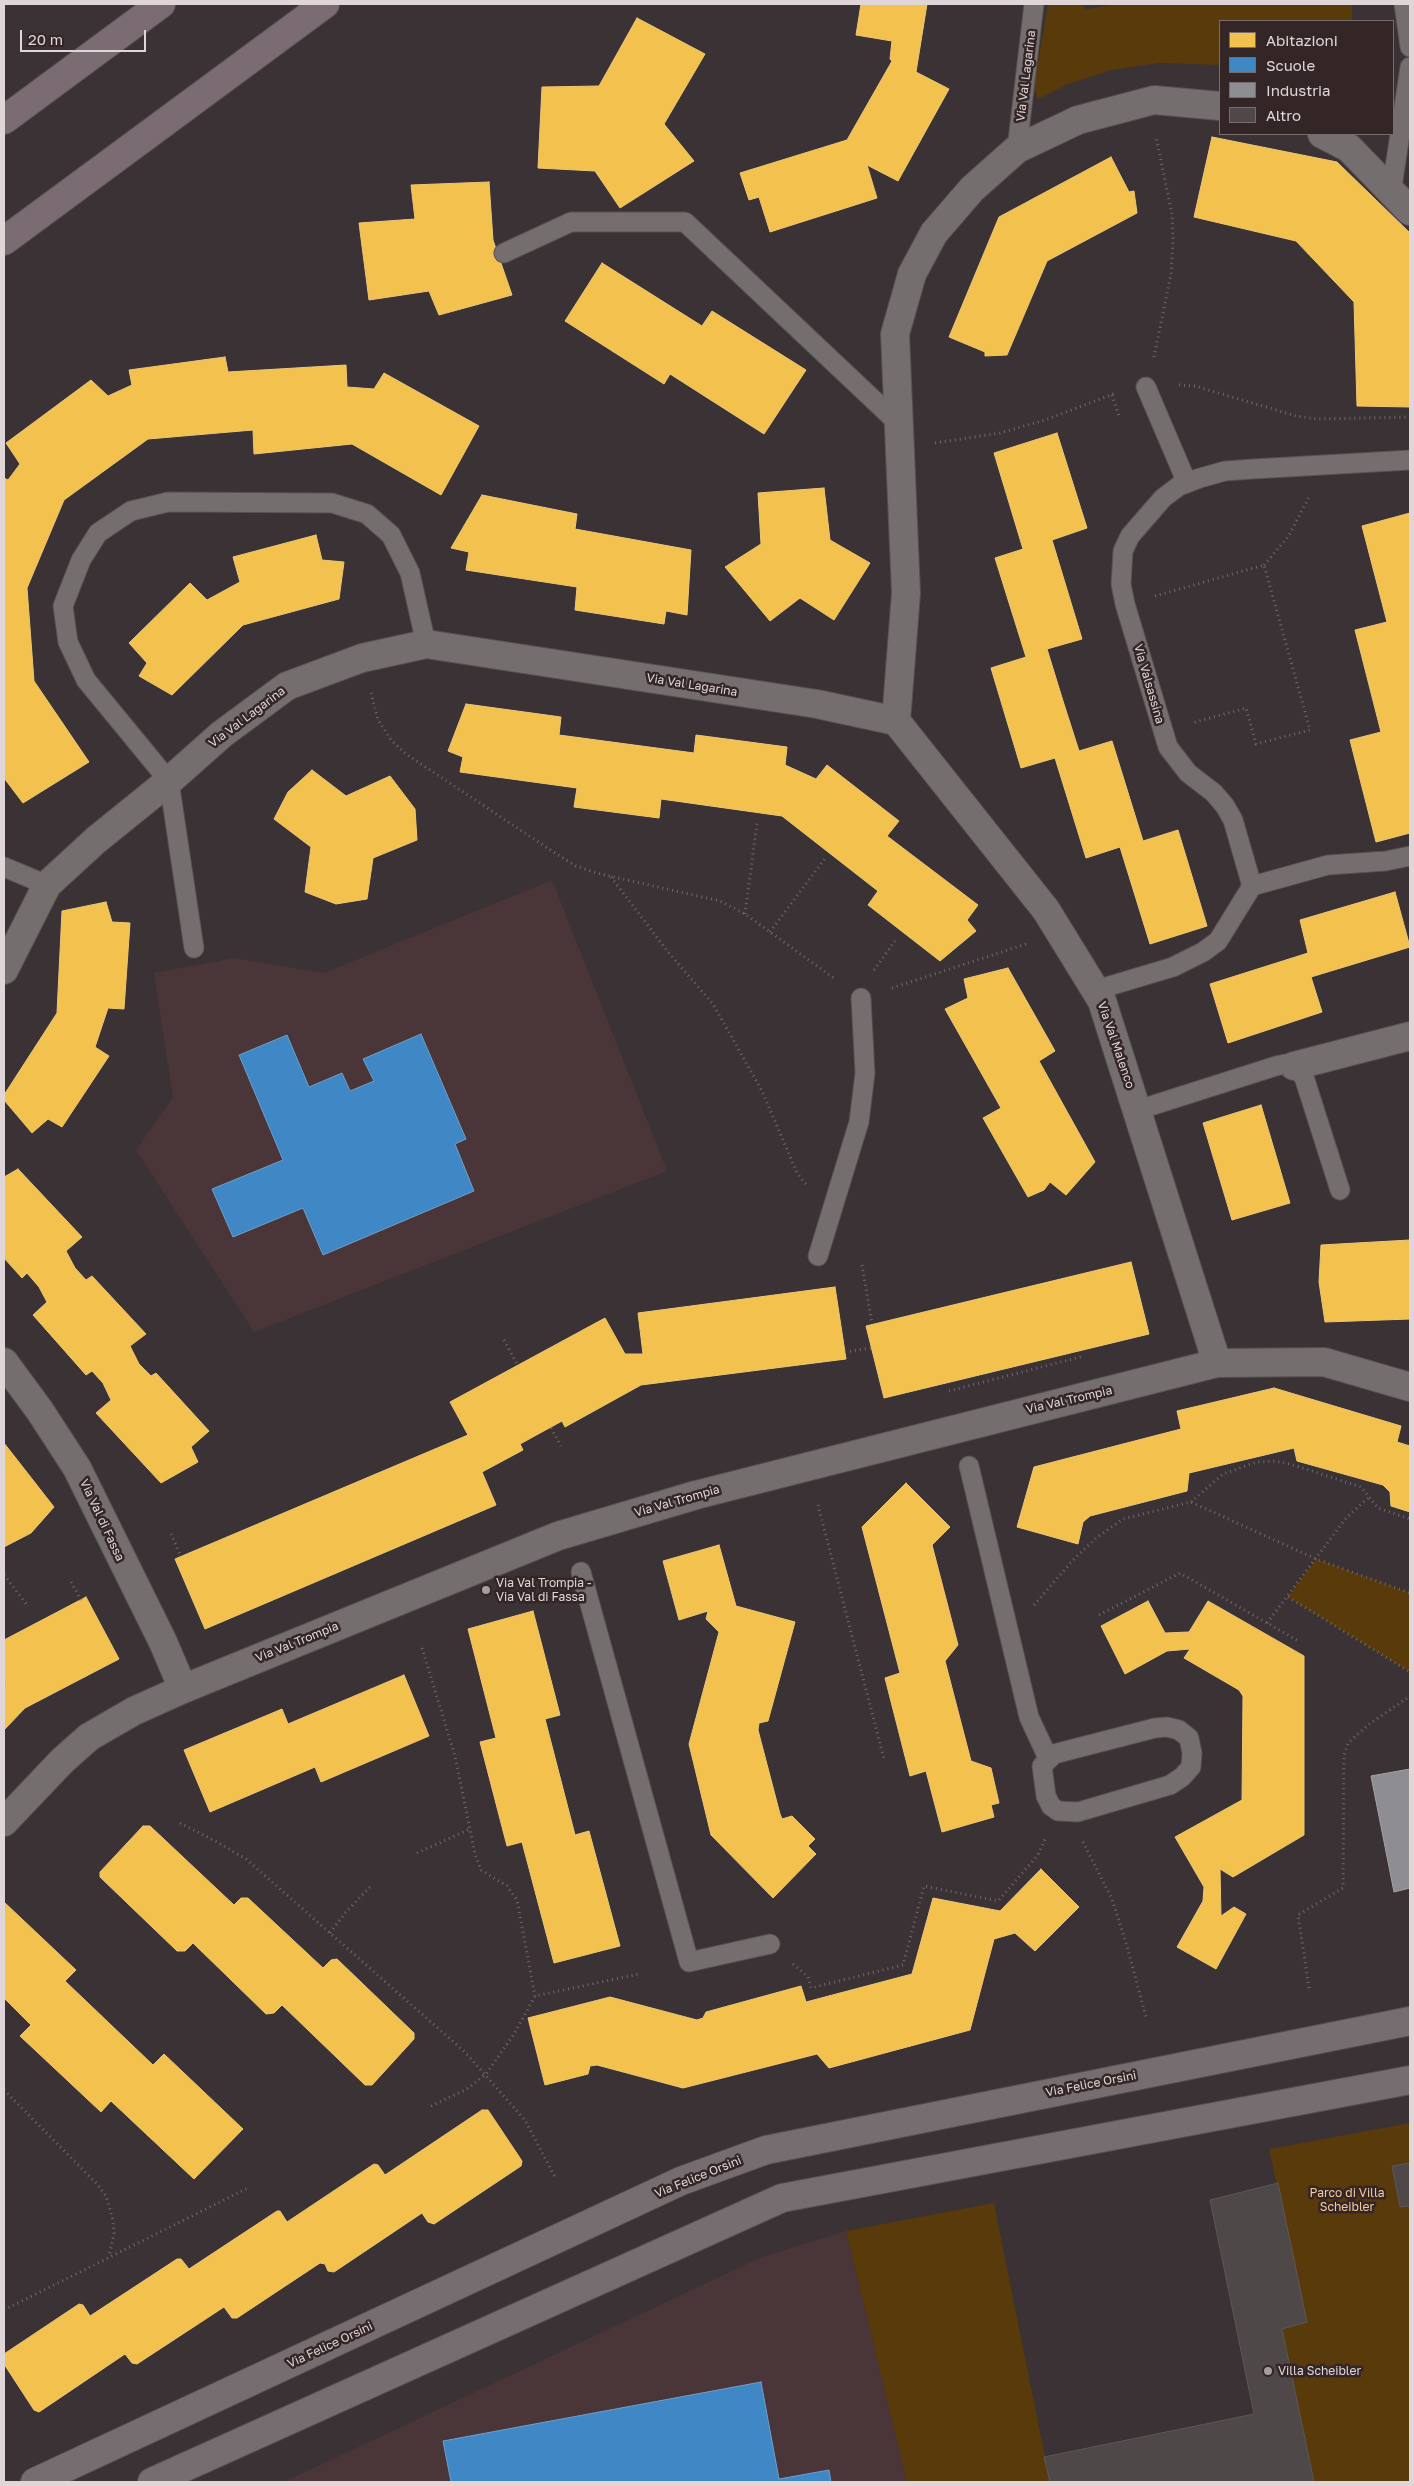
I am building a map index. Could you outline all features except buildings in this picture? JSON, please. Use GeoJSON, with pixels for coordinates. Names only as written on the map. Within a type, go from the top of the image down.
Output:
{"type":"FeatureCollection","features":[{"type":"Feature","properties":{"kind":"highway"},"geometry":{"type":"LineString","coordinates":[[4,120],[160,4]]}},
{"type":"Feature","properties":{"kind":"highway"},"geometry":{"type":"LineString","coordinates":[[4,241],[325,4]]}},
{"type":"Feature","properties":{"kind":"street"},"geometry":{"type":"LineString","coordinates":[[896,721],[906,593],[897,422],[895,334],[912,274],[934,233],[972,189],[1018,149],[1078,120],[1154,100],[1219,106]]}},
{"type":"Feature","properties":{"kind":"street"},"geometry":{"type":"LineString","coordinates":[[1324,135],[1349,148],[1401,202]]}},
{"type":"Feature","properties":{"kind":"street","name":"Via Val Lagarina"},"geometry":{"type":"LineString","coordinates":[[4,970],[46,885],[96,840],[169,781],[222,734],[287,686],[362,658],[426,644],[817,704],[896,721]]}},
{"type":"Feature","properties":{"kind":"street","name":"Via Val Malenco"},"geometry":{"type":"LineString","coordinates":[[896,721],[1046,910],[1102,1001],[1218,1363]]}},
{"type":"Feature","properties":{"kind":"street"},"geometry":{"type":"LineString","coordinates":[[1294,1066],[1410,1036]]}},
{"type":"Feature","properties":{"kind":"street","name":"Via Val di Fassa"},"geometry":{"type":"LineString","coordinates":[[4,1362],[40,1410],[77,1468],[163,1642],[182,1689]]}},
{"type":"Feature","properties":{"kind":"street","name":"Via Val Trompia"},"geometry":{"type":"LineString","coordinates":[[4,1822],[62,1761],[89,1738],[134,1711],[182,1689],[558,1536],[706,1492],[1218,1363],[1324,1362],[1410,1387]]}},
{"type":"Feature","properties":{"kind":"street","name":"Via Felice Orsini"},"geometry":{"type":"LineString","coordinates":[[35,2482],[680,2181],[766,2150],[1410,2021]]}},
{"type":"Feature","properties":{"kind":"street"},"geometry":{"type":"LineString","coordinates":[[152,2482],[782,2198],[1410,2080]]}},
{"type":"Feature","properties":{"kind":"lane","name":"Via Val Lagarina"},"geometry":{"type":"LineString","coordinates":[[1018,149],[1034,4]]}},
{"type":"Feature","properties":{"kind":"lane"},"geometry":{"type":"LineString","coordinates":[[1404,4],[1410,46]]}},
{"type":"Feature","properties":{"kind":"lane"},"geometry":{"type":"LineString","coordinates":[[1401,202],[1410,67]]}},
{"type":"Feature","properties":{"kind":"lane"},"geometry":{"type":"LineString","coordinates":[[504,253],[571,222],[684,222],[897,422]]}},
{"type":"Feature","properties":{"kind":"lane"},"geometry":{"type":"LineString","coordinates":[[1146,387],[1187,483]]}},
{"type":"Feature","properties":{"kind":"lane","name":"Via Valsassina"},"geometry":{"type":"LineString","coordinates":[[1252,886],[1229,813],[1214,794],[1188,773],[1176,760],[1163,732],[1126,604],[1120,568],[1123,551],[1130,536],[1163,498],[1187,483],[1225,472],[1410,460]]}},
{"type":"Feature","properties":{"kind":"lane"},"geometry":{"type":"LineString","coordinates":[[194,948],[169,781],[86,680],[68,642],[63,606],[80,560],[98,532],[131,511],[168,502],[332,503],[367,514],[390,535],[410,573],[426,644]]}},
{"type":"Feature","properties":{"kind":"lane"},"geometry":{"type":"LineString","coordinates":[[1096,990],[1173,967],[1203,952],[1218,940],[1252,886],[1328,864],[1386,861],[1410,856]]}},
{"type":"Feature","properties":{"kind":"lane"},"geometry":{"type":"LineString","coordinates":[[4,867],[46,885]]}},
{"type":"Feature","properties":{"kind":"lane"},"geometry":{"type":"LineString","coordinates":[[818,1256],[859,1122],[865,1073],[859,996]]}},
{"type":"Feature","properties":{"kind":"lane"},"geometry":{"type":"LineString","coordinates":[[1138,1110],[1276,1066],[1285,1064],[1294,1066],[1304,1077],[1340,1190]]}},
{"type":"Feature","properties":{"kind":"lane"},"geometry":{"type":"LineString","coordinates":[[969,1466],[1029,1717],[1048,1758]]}},
{"type":"Feature","properties":{"kind":"lane"},"geometry":{"type":"LineString","coordinates":[[581,1572],[689,1962],[770,1944]]}},
{"type":"Feature","properties":{"kind":"lane"},"geometry":{"type":"LineString","coordinates":[[1167,1727],[1179,1730],[1189,1738],[1192,1753],[1191,1767],[1182,1777],[1170,1785],[1063,1812],[1051,1806],[1046,1796],[1042,1776],[1042,1766],[1054,1754],[1155,1728],[1167,1727]]}},
{"type":"Feature","properties":{"kind":"path"},"geometry":{"type":"LineString","coordinates":[[1146,387],[1165,310],[1171,274],[1173,241],[1172,214],[1155,135],[1154,100]]}},
{"type":"Feature","properties":{"kind":"path"},"geometry":{"type":"LineString","coordinates":[[1112,395],[1119,416]]}},
{"type":"Feature","properties":{"kind":"path"},"geometry":{"type":"LineString","coordinates":[[1126,604],[1264,565],[1288,536],[1318,480],[1330,464]]}},
{"type":"Feature","properties":{"kind":"path"},"geometry":{"type":"LineString","coordinates":[[1163,732],[1246,708],[1256,744],[1310,730],[1264,565]]}},
{"type":"Feature","properties":{"kind":"path"},"geometry":{"type":"LineString","coordinates":[[362,658],[378,720],[391,740],[406,754],[576,866],[720,901],[745,914],[859,996]]}},
{"type":"Feature","properties":{"kind":"path"},"geometry":{"type":"LineString","coordinates":[[745,914],[757,823]]}},
{"type":"Feature","properties":{"kind":"path"},"geometry":{"type":"LineString","coordinates":[[770,932],[826,858]]}},
{"type":"Feature","properties":{"kind":"path"},"geometry":{"type":"LineString","coordinates":[[611,876],[668,952],[713,1004],[762,1091],[797,1173],[831,1212]]}},
{"type":"Feature","properties":{"kind":"path"},"geometry":{"type":"LineString","coordinates":[[859,996],[1060,933]]}},
{"type":"Feature","properties":{"kind":"path"},"geometry":{"type":"LineString","coordinates":[[859,996],[895,941]]}},
{"type":"Feature","properties":{"kind":"path"},"geometry":{"type":"LineString","coordinates":[[862,1265],[872,1324]]}},
{"type":"Feature","properties":{"kind":"path"},"geometry":{"type":"LineString","coordinates":[[504,1340],[518,1366]]}},
{"type":"Feature","properties":{"kind":"path"},"geometry":{"type":"LineString","coordinates":[[845,1352],[871,1348]]}},
{"type":"Feature","properties":{"kind":"path"},"geometry":{"type":"LineString","coordinates":[[948,1391],[1084,1356]]}},
{"type":"Feature","properties":{"kind":"path"},"geometry":{"type":"LineString","coordinates":[[551,1428],[561,1446]]}},
{"type":"Feature","properties":{"kind":"path"},"geometry":{"type":"LineString","coordinates":[[1010,1634],[1072,1561],[1096,1538],[1123,1519],[1191,1502],[1223,1474],[1257,1462],[1275,1461],[1290,1464],[1361,1487],[1378,1508],[1410,1518]]}},
{"type":"Feature","properties":{"kind":"path"},"geometry":{"type":"LineString","coordinates":[[1268,1624],[1346,1518],[1370,1497]]}},
{"type":"Feature","properties":{"kind":"path"},"geometry":{"type":"LineString","coordinates":[[1191,1502],[1316,1559],[1410,1593]]}},
{"type":"Feature","properties":{"kind":"path"},"geometry":{"type":"LineString","coordinates":[[818,1505],[884,1759]]}},
{"type":"Feature","properties":{"kind":"path"},"geometry":{"type":"LineString","coordinates":[[171,1534],[181,1557]]}},
{"type":"Feature","properties":{"kind":"path"},"geometry":{"type":"LineString","coordinates":[[1099,1615],[1180,1573],[1300,1642]]}},
{"type":"Feature","properties":{"kind":"path"},"geometry":{"type":"LineString","coordinates":[[4,1575],[27,1605]]}},
{"type":"Feature","properties":{"kind":"path"},"geometry":{"type":"LineString","coordinates":[[71,1582],[81,1600]]}},
{"type":"Feature","properties":{"kind":"path"},"geometry":{"type":"LineString","coordinates":[[1288,1597],[1410,1672]]}},
{"type":"Feature","properties":{"kind":"path"},"geometry":{"type":"LineString","coordinates":[[422,1648],[455,1756],[475,1854],[482,1870],[507,1886],[517,1900],[535,1996],[514,2034],[486,2074],[467,2089],[431,2106]]}},
{"type":"Feature","properties":{"kind":"path"},"geometry":{"type":"LineString","coordinates":[[1309,1988],[1298,1915],[1343,1888],[1344,1755],[1348,1743],[1368,1725],[1410,1696]]}},
{"type":"Feature","properties":{"kind":"path"},"geometry":{"type":"LineString","coordinates":[[770,1944],[808,1977],[811,1988],[902,1965],[924,1886],[998,1900],[1038,1855],[1063,1812]]}},
{"type":"Feature","properties":{"kind":"path"},"geometry":{"type":"LineString","coordinates":[[1063,1812],[1112,1899],[1146,2017]]}},
{"type":"Feature","properties":{"kind":"path"},"geometry":{"type":"LineString","coordinates":[[180,1823],[246,1859],[465,2052],[525,2120],[556,2179]]}},
{"type":"Feature","properties":{"kind":"path"},"geometry":{"type":"LineString","coordinates":[[417,1853],[470,1829]]}},
{"type":"Feature","properties":{"kind":"path"},"geometry":{"type":"LineString","coordinates":[[330,1933],[355,1901],[370,1888]]}},
{"type":"Feature","properties":{"kind":"path"},"geometry":{"type":"LineString","coordinates":[[535,1996],[639,1974]]}},
{"type":"Feature","properties":{"kind":"path"},"geometry":{"type":"LineString","coordinates":[[4,2090],[97,2184],[106,2196],[113,2220],[114,2234],[109,2257]]}},
{"type":"Feature","properties":{"kind":"path"},"geometry":{"type":"LineString","coordinates":[[4,2310],[250,2187]]}},
{"type":"Feature","properties":{"kind":"shaded area"},"geometry":{"type":"Polygon","coordinates":[[[552,880],[667,1171],[254,1332],[136,1150],[173,1097],[154,973],[234,958],[324,973],[552,880]]]}},
{"type":"Feature","properties":{"kind":"shaded area"},"geometry":{"type":"Polygon","coordinates":[[[846,2231],[907,2482],[284,2482],[762,2257],[846,2231]]]}},
{"type":"Feature","properties":{"kind":"green space"},"geometry":{"type":"Polygon","coordinates":[[[1048,4],[1083,4],[1085,10],[1113,4],[1352,4],[1352,20],[1219,20],[1219,65],[1158,63],[1112,70],[1068,84],[1038,99],[1034,86],[1048,4]]]}},
{"type":"Feature","properties":{"kind":"green space"},"geometry":{"type":"Polygon","coordinates":[[[1316,1559],[1410,1593],[1410,1672],[1288,1597],[1316,1559]]]}},
{"type":"Feature","properties":{"kind":"green space","name":"Parco di Villa Scheibler"},"geometry":{"type":"Polygon","coordinates":[[[1410,2123],[1410,2482],[1314,2482],[1282,2329],[1307,2322],[1269,2149],[1410,2123]]]}},
{"type":"Feature","properties":{"kind":"green space"},"geometry":{"type":"Polygon","coordinates":[[[994,2203],[1050,2482],[907,2482],[846,2231],[994,2203]]]}},
{"type":"Feature","properties":{"kind":"place","name":"Via Val Trompia - Via Val di Fassa"},"geometry":{"type":"Point","coordinates":[486,1590]}},
{"type":"Feature","properties":{"kind":"place","name":"Villa Scheibler"},"geometry":{"type":"Point","coordinates":[1268,2371]}}]}
